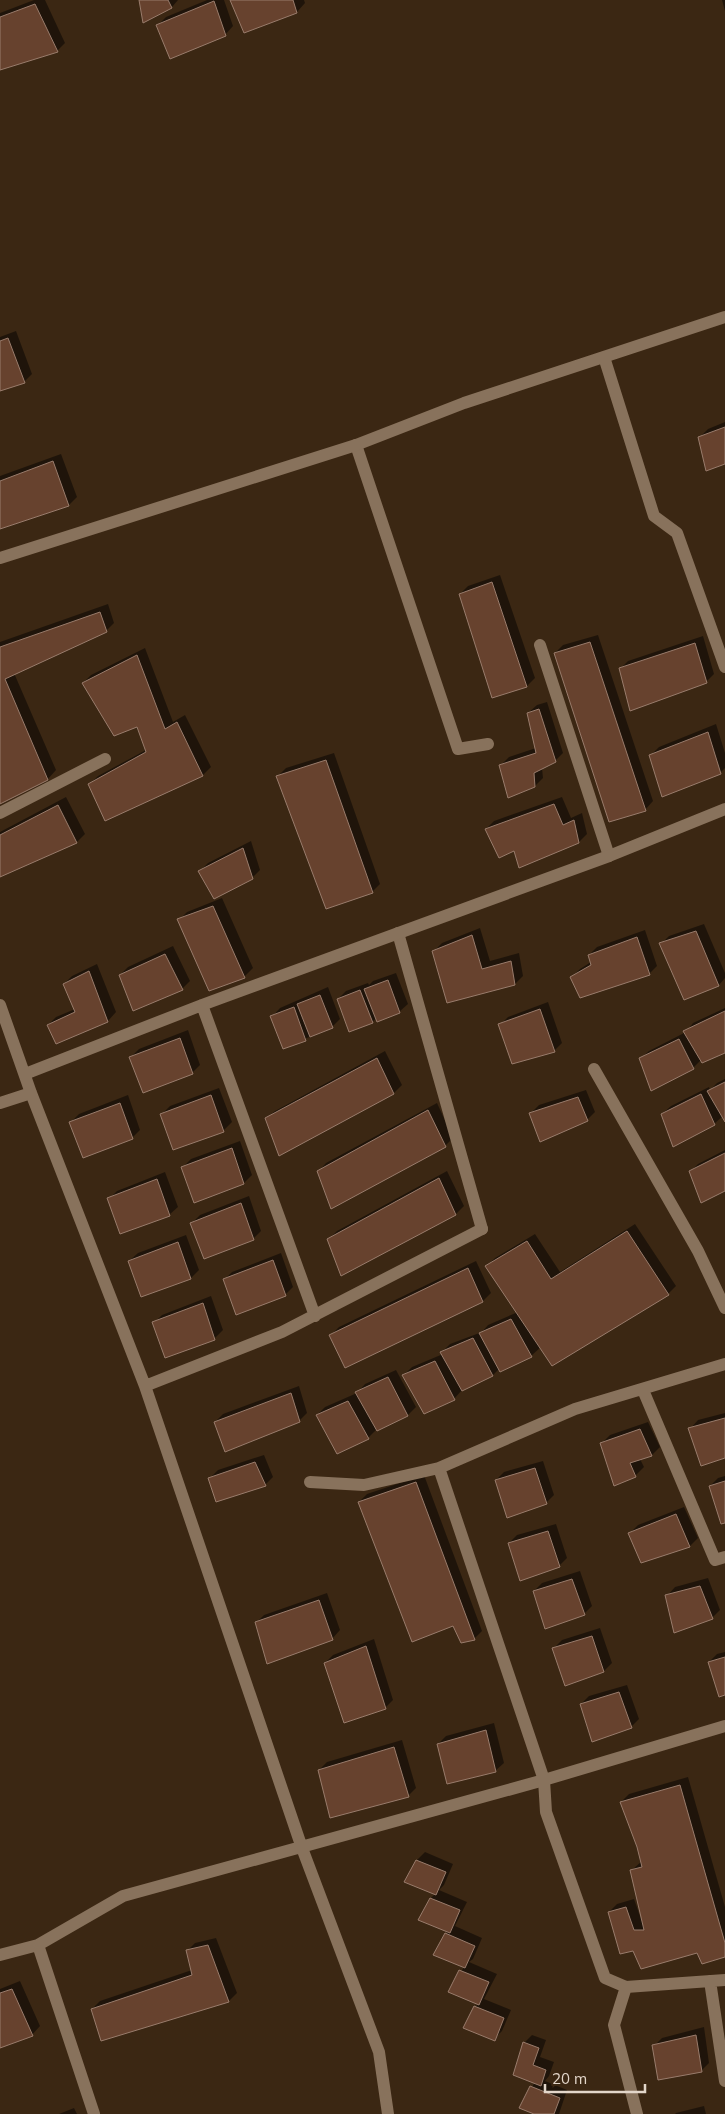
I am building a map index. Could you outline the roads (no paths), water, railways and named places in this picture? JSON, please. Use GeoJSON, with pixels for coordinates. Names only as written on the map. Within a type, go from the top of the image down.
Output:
{"type":"FeatureCollection","features":[{"type":"Feature","properties":{"kind":"street"},"geometry":{"type":"LineString","coordinates":[[0,558],[356,445],[464,403],[725,317]]}},
{"type":"Feature","properties":{"kind":"street"},"geometry":{"type":"LineString","coordinates":[[604,357],[654,516],[677,533],[725,667]]}},
{"type":"Feature","properties":{"kind":"street"},"geometry":{"type":"LineString","coordinates":[[356,445],[458,750],[488,744]]}},
{"type":"Feature","properties":{"kind":"street"},"geometry":{"type":"LineString","coordinates":[[540,645],[609,856]]}},
{"type":"Feature","properties":{"kind":"street"},"geometry":{"type":"LineString","coordinates":[[0,813],[105,759]]}},
{"type":"Feature","properties":{"kind":"street"},"geometry":{"type":"LineString","coordinates":[[25,1074],[202,1005],[609,856],[725,809]]}},
{"type":"Feature","properties":{"kind":"street"},"geometry":{"type":"LineString","coordinates":[[145,1386],[282,1332],[482,1229],[398,933]]}},
{"type":"Feature","properties":{"kind":"street"},"geometry":{"type":"LineString","coordinates":[[0,1005],[31,1093],[145,1386],[302,1848],[379,2052],[388,2114]]}},
{"type":"Feature","properties":{"kind":"street"},"geometry":{"type":"LineString","coordinates":[[202,1005],[315,1316]]}},
{"type":"Feature","properties":{"kind":"street"},"geometry":{"type":"LineString","coordinates":[[594,1069],[698,1251],[725,1308]]}},
{"type":"Feature","properties":{"kind":"street"},"geometry":{"type":"LineString","coordinates":[[0,1104],[31,1093]]}},
{"type":"Feature","properties":{"kind":"street"},"geometry":{"type":"LineString","coordinates":[[310,1482],[364,1485],[439,1468],[575,1409],[725,1364]]}},
{"type":"Feature","properties":{"kind":"street"},"geometry":{"type":"LineString","coordinates":[[642,1390],[715,1560],[725,1557]]}},
{"type":"Feature","properties":{"kind":"street"},"geometry":{"type":"LineString","coordinates":[[439,1468],[544,1780],[546,1812],[605,1978],[626,1987],[725,1980]]}},
{"type":"Feature","properties":{"kind":"street"},"geometry":{"type":"LineString","coordinates":[[0,1955],[38,1945],[123,1896],[544,1780],[725,1726]]}},
{"type":"Feature","properties":{"kind":"street"},"geometry":{"type":"LineString","coordinates":[[38,1945],[94,2114]]}},
{"type":"Feature","properties":{"kind":"street"},"geometry":{"type":"LineString","coordinates":[[710,1981],[725,2081]]}},
{"type":"Feature","properties":{"kind":"street"},"geometry":{"type":"LineString","coordinates":[[626,1987],[614,2025],[637,2114]]}}]}
